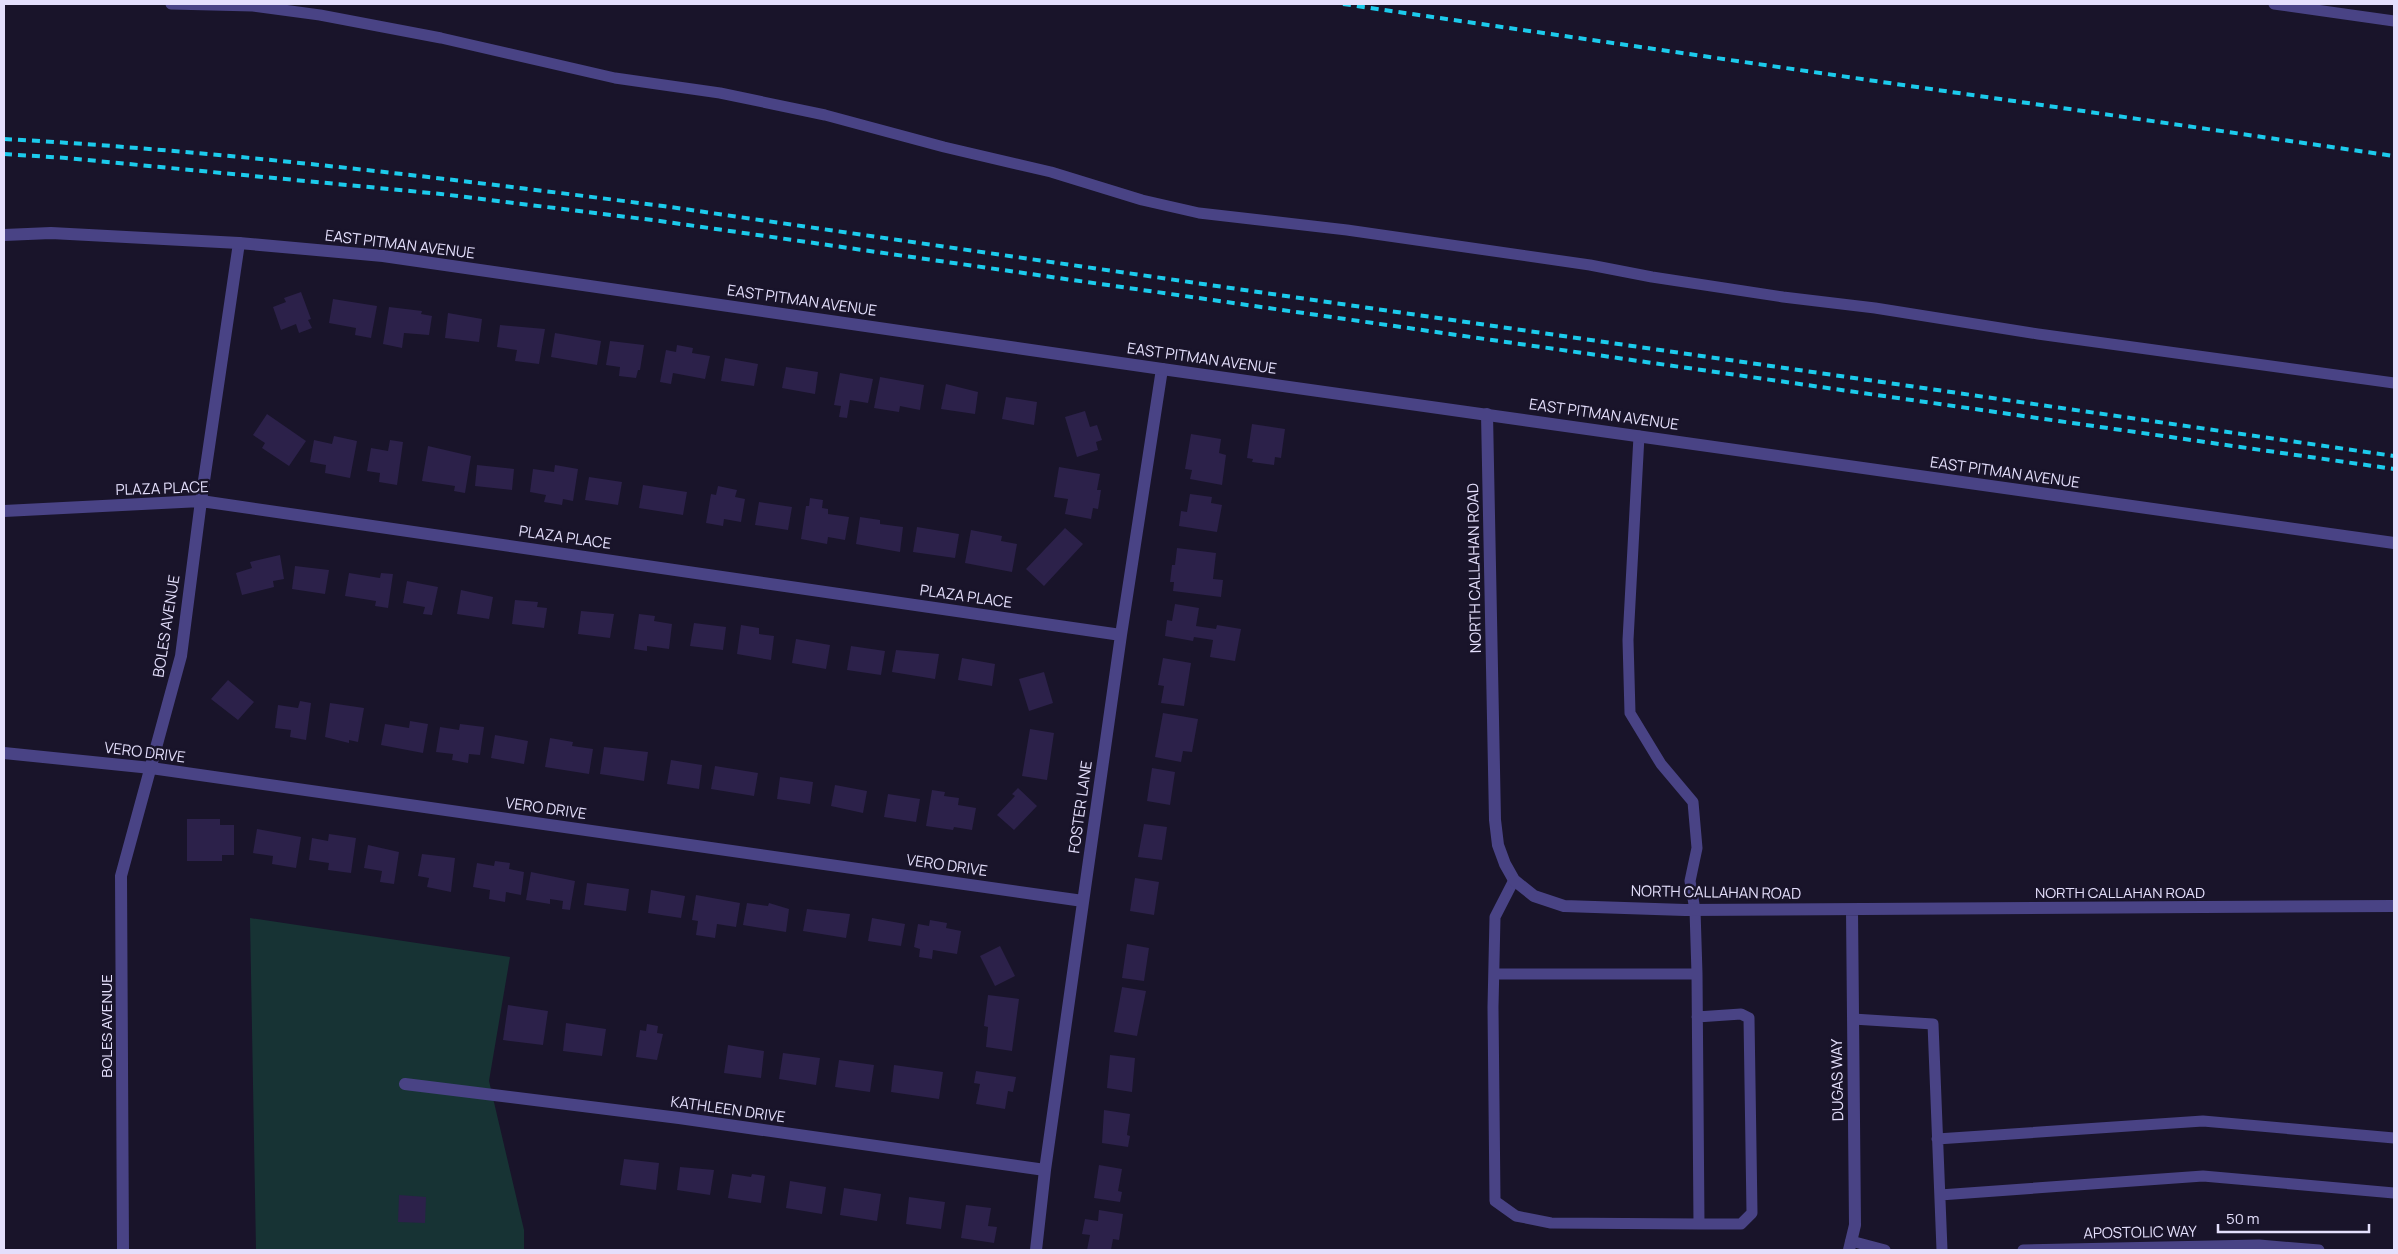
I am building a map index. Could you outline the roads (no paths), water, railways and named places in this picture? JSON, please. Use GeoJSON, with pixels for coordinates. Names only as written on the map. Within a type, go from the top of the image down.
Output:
{"type":"FeatureCollection","features":[{"type":"Feature","properties":{"kind":"street","name":"EAST PITMAN AVENUE"},"geometry":{"type":"LineString","coordinates":[[4,235],[50,233],[239,243],[383,256],[1162,369],[2394,543]]}},
{"type":"Feature","properties":{"kind":"street","name":"BOLES AVENUE"},"geometry":{"type":"LineString","coordinates":[[123,1250],[121,876],[181,656],[201,501],[239,243]]}},
{"type":"Feature","properties":{"kind":"street","name":"FOSTER LANE"},"geometry":{"type":"LineString","coordinates":[[1036,1250],[1045,1170],[1083,900],[1162,369]]}},
{"type":"Feature","properties":{"kind":"street","name":"NORTH CALLAHAN ROAD"},"geometry":{"type":"LineString","coordinates":[[1487,414],[1495,820],[1498,844],[1505,864],[1514,880],[1534,896],[1564,906],[1695,910],[2394,906]]}},
{"type":"Feature","properties":{"kind":"street","name":"PLAZA PLACE"},"geometry":{"type":"LineString","coordinates":[[4,511],[201,501],[1121,635]]}},
{"type":"Feature","properties":{"kind":"street","name":"VERO DRIVE"},"geometry":{"type":"LineString","coordinates":[[4,753],[151,768],[1083,900]]}},
{"type":"Feature","properties":{"kind":"street","name":"DUGAS WAY"},"geometry":{"type":"LineString","coordinates":[[1850,1246],[1855,1226],[1852,910]]}},
{"type":"Feature","properties":{"kind":"street","name":"KATHLEEN DRIVE"},"geometry":{"type":"LineString","coordinates":[[405,1084],[679,1118],[1045,1170]]}},
{"type":"Feature","properties":{"kind":"lane"},"geometry":{"type":"LineString","coordinates":[[171,4],[253,6],[320,15],[450,40],[616,78],[720,92],[1051,172],[1142,200],[1199,213],[1337,229],[1590,265],[1773,296],[1875,308],[2038,334],[2394,383]]}},
{"type":"Feature","properties":{"kind":"lane"},"geometry":{"type":"LineString","coordinates":[[2274,4],[2394,22]]}},
{"type":"Feature","properties":{"kind":"lane"},"geometry":{"type":"LineString","coordinates":[[1639,436],[1628,640],[1630,713],[1661,764],[1692,802],[1697,848],[1690,881],[1695,910],[1697,974],[1699,1224]]}},
{"type":"Feature","properties":{"kind":"lane"},"geometry":{"type":"LineString","coordinates":[[1514,880],[1495,917],[1493,1007],[1495,1201],[1516,1216],[1551,1223],[1741,1224],[1749,1219],[1752,1213],[1749,1018],[1740,1014],[1697,1017]]}},
{"type":"Feature","properties":{"kind":"lane"},"geometry":{"type":"LineString","coordinates":[[1495,974],[1697,974]]}},
{"type":"Feature","properties":{"kind":"lane"},"geometry":{"type":"LineString","coordinates":[[1853,1020],[1932,1024],[1942,1250]]}},
{"type":"Feature","properties":{"kind":"lane"},"geometry":{"type":"LineString","coordinates":[[1937,1139],[2203,1121],[2394,1138]]}},
{"type":"Feature","properties":{"kind":"lane"},"geometry":{"type":"LineString","coordinates":[[1940,1195],[2203,1176],[2394,1193]]}},
{"type":"Feature","properties":{"kind":"lane","name":"APOSTOLIC WAY"},"geometry":{"type":"LineString","coordinates":[[2022,1250],[2259,1245],[2319,1250]]}},
{"type":"Feature","properties":{"kind":"lane"},"geometry":{"type":"LineString","coordinates":[[1850,1246],[1885,1250]]}},
{"type":"Feature","properties":{"kind":"railway"},"geometry":{"type":"LineString","coordinates":[[1343,4],[2394,156]]}},
{"type":"Feature","properties":{"kind":"railway"},"geometry":{"type":"LineString","coordinates":[[4,139],[86,144],[334,166],[663,206],[2394,456]]}},
{"type":"Feature","properties":{"kind":"railway"},"geometry":{"type":"LineString","coordinates":[[4,154],[66,158],[441,194],[660,221],[2394,469]]}}]}
